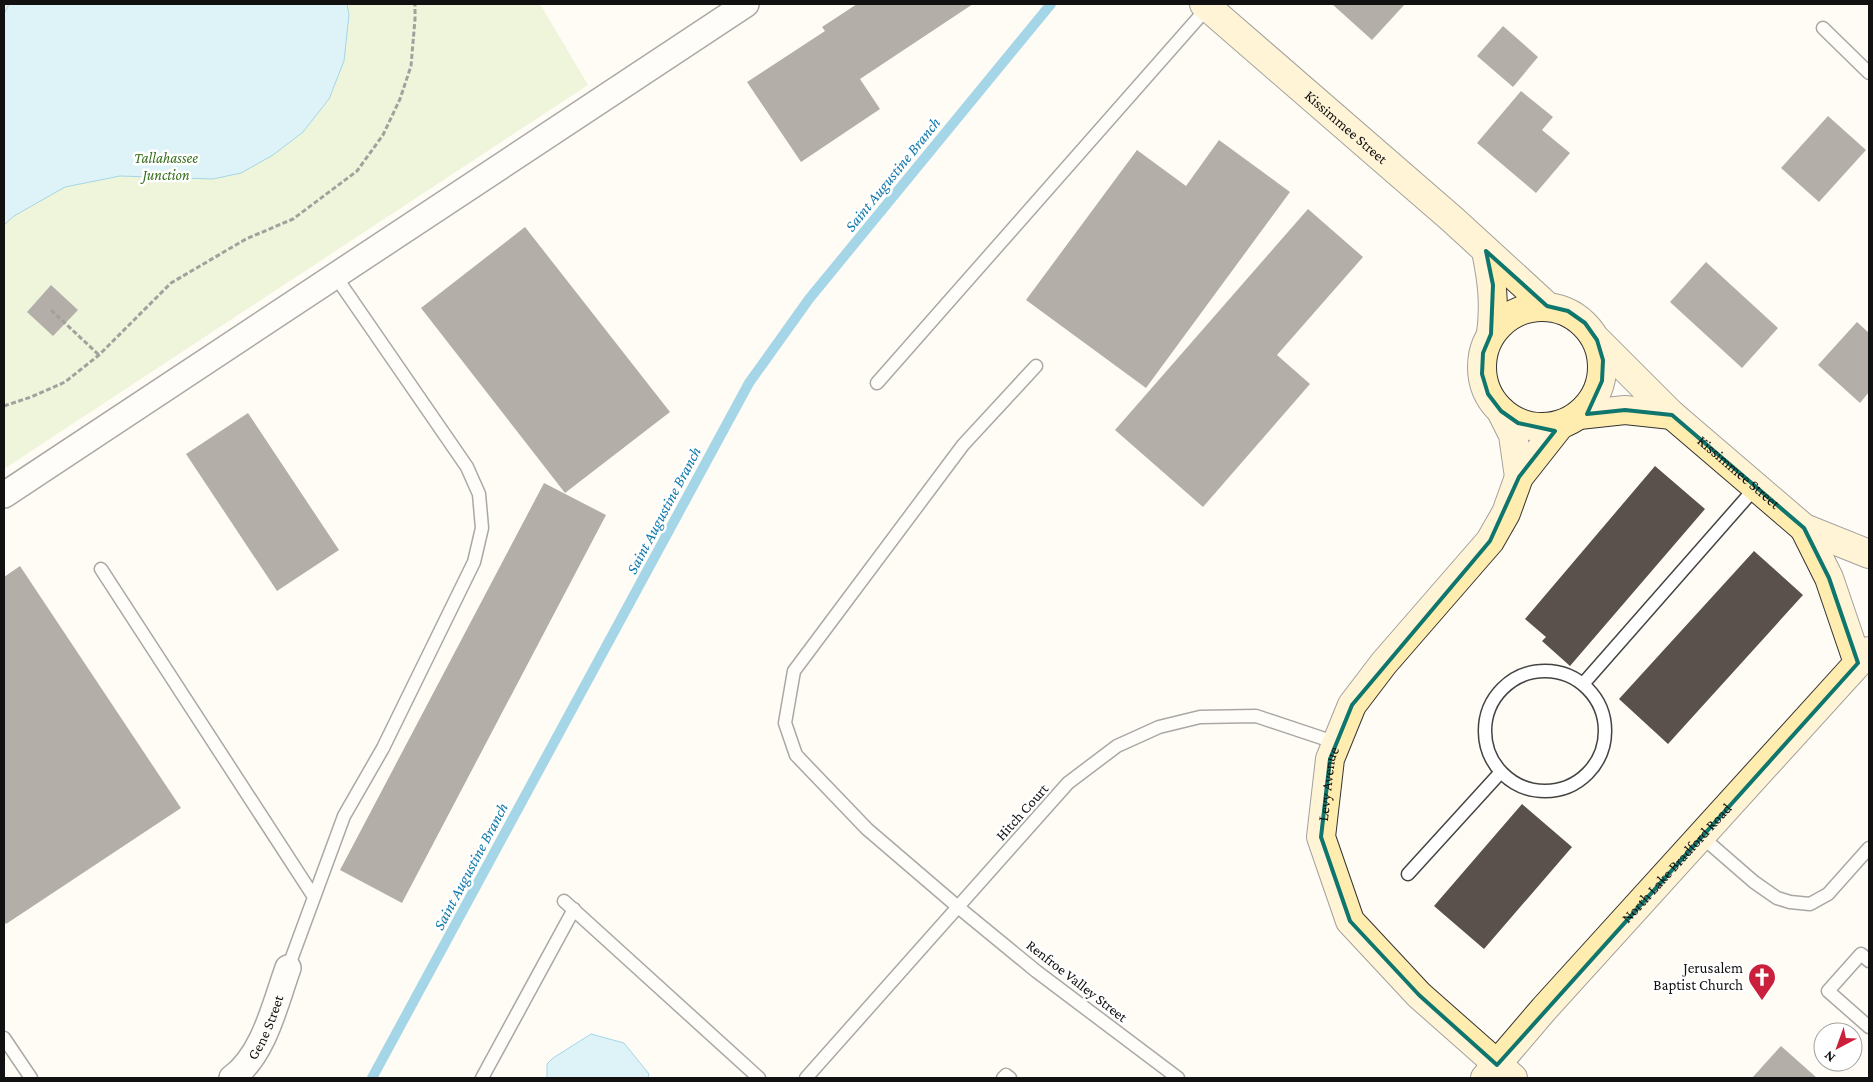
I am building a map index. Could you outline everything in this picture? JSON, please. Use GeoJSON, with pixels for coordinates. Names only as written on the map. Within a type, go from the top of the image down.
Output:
{"type":"FeatureCollection","features":[{"type":"Feature","properties":{"kind":"street"},"geometry":{"type":"LineString","coordinates":[[4,495],[746,4]]}},
{"type":"Feature","properties":{"kind":"street","name":"Kissimmee Street"},"geometry":{"type":"LineString","coordinates":[[1206,5],[1452,219],[1547,306]]}},
{"type":"Feature","properties":{"kind":"street"},"geometry":{"type":"LineString","coordinates":[[1486,251],[1493,285],[1494,316],[1491,334],[1483,353],[1482,374],[1488,394],[1501,411],[1518,423],[1539,427],[1625,410],[1672,416]]}},
{"type":"Feature","properties":{"kind":"street"},"geometry":{"type":"LineString","coordinates":[[1491,334],[1502,321],[1515,312],[1531,307],[1547,306],[1568,311],[1585,323],[1597,340],[1603,360],[1602,381],[1593,400],[1569,420]]}},
{"type":"Feature","properties":{"kind":"street","name":"Kissimmee Street"},"geometry":{"type":"LineString","coordinates":[[1597,340],[1672,416],[1804,528],[1869,554]]}},
{"type":"Feature","properties":{"kind":"street","name":"Levy Avenue"},"geometry":{"type":"LineString","coordinates":[[1501,411],[1513,435],[1519,477]]}},
{"type":"Feature","properties":{"kind":"street","name":"Levy Avenue"},"geometry":{"type":"LineString","coordinates":[[1498,1074],[1419,995],[1350,921],[1321,837],[1330,758],[1352,705],[1384,663],[1490,541],[1506,513],[1519,477],[1569,420]]}},
{"type":"Feature","properties":{"kind":"street","name":"Kissimmee Street"},"geometry":{"type":"LineString","coordinates":[[1804,528],[1829,578],[1864,657]]}},
{"type":"Feature","properties":{"kind":"street","name":"North Lake Bradford Road"},"geometry":{"type":"LineString","coordinates":[[1498,1074],[1544,1009],[1864,657]]}},
{"type":"Feature","properties":{"kind":"street","name":"Gene Street"},"geometry":{"type":"LineString","coordinates":[[232,1078],[240,1072],[263,1039],[288,968]]}},
{"type":"Feature","properties":{"kind":"lane"},"geometry":{"type":"LineString","coordinates":[[877,383],[1206,5]]}},
{"type":"Feature","properties":{"kind":"lane"},"geometry":{"type":"LineString","coordinates":[[1823,28],[1869,73]]}},
{"type":"Feature","properties":{"kind":"lane"},"geometry":{"type":"LineString","coordinates":[[288,968],[344,816],[383,748],[474,562],[482,528],[479,494],[467,467],[336,277]]}},
{"type":"Feature","properties":{"kind":"lane","name":"Renfroe Valley Street"},"geometry":{"type":"LineString","coordinates":[[1036,366],[963,445],[794,671],[785,723],[796,754],[867,829],[1036,971],[1178,1078]]}},
{"type":"Feature","properties":{"kind":"lane"},"geometry":{"type":"LineString","coordinates":[[1583,684],[1756,487]]}},
{"type":"Feature","properties":{"kind":"lane"},"geometry":{"type":"LineString","coordinates":[[101,569],[314,897]]}},
{"type":"Feature","properties":{"kind":"lane"},"geometry":{"type":"LineString","coordinates":[[1545,671],[1565,675],[1583,684],[1596,699],[1604,718],[1605,737],[1600,757],[1589,773],[1573,785],[1555,791],[1535,792],[1516,785],[1500,773],[1489,756],[1484,736],[1486,716],[1494,698],[1508,683],[1525,674],[1545,671]]}},
{"type":"Feature","properties":{"kind":"lane","name":"Hitch Court"},"geometry":{"type":"LineString","coordinates":[[806,1078],[1068,784],[1117,746],[1159,728],[1200,717],[1256,716],[1337,743]]}},
{"type":"Feature","properties":{"kind":"lane"},"geometry":{"type":"LineString","coordinates":[[1408,874],[1500,773]]}},
{"type":"Feature","properties":{"kind":"lane"},"geometry":{"type":"LineString","coordinates":[[1701,836],[1754,882],[1777,898],[1790,902],[1810,904],[1828,894],[1869,849]]}},
{"type":"Feature","properties":{"kind":"lane"},"geometry":{"type":"LineString","coordinates":[[482,1078],[569,905],[759,1078]]}},
{"type":"Feature","properties":{"kind":"lane"},"geometry":{"type":"LineString","coordinates":[[1869,961],[1861,954],[1828,991],[1869,1027]]}},
{"type":"Feature","properties":{"kind":"lane"},"geometry":{"type":"LineString","coordinates":[[4,1038],[31,1078]]}},
{"type":"Feature","properties":{"kind":"lane"},"geometry":{"type":"LineString","coordinates":[[1003,1078],[1006,1074],[1010,1078]]}},
{"type":"Feature","properties":{"kind":"path"},"geometry":{"type":"LineString","coordinates":[[4,406],[31,397],[65,382],[100,355],[171,283],[246,239],[293,218],[356,171],[383,135],[400,99],[411,66],[415,4]]}},
{"type":"Feature","properties":{"kind":"path"},"geometry":{"type":"LineString","coordinates":[[51,310],[100,355]]}},
{"type":"Feature","properties":{"kind":"highlighted area"},"geometry":{"type":"Polygon","coordinates":[[[1486,251],[1547,306],[1568,311],[1585,323],[1597,340],[1603,360],[1602,381],[1587,414],[1625,410],[1672,415],[1804,528],[1829,578],[1858,663],[1497,1065],[1419,995],[1350,921],[1321,837],[1330,759],[1352,705],[1490,541],[1519,477],[1555,431],[1518,423],[1501,411],[1488,394],[1482,374],[1483,353],[1491,334],[1493,285],[1486,251]]]}},
{"type":"Feature","properties":{"kind":"green space","name":"Tallahassee Junction"},"geometry":{"type":"Polygon","coordinates":[[[4,4],[540,4],[588,85],[4,469],[4,4]]]}},
{"type":"Feature","properties":{"kind":"water"},"geometry":{"type":"Polygon","coordinates":[[[9,4],[347,4],[349,15],[344,61],[329,99],[303,132],[273,155],[241,173],[213,179],[120,176],[65,187],[14,216],[4,225],[4,14],[9,4]]]}},
{"type":"Feature","properties":{"kind":"water"},"geometry":{"type":"Polygon","coordinates":[[[591,1034],[624,1043],[649,1074],[648,1078],[547,1078],[547,1064],[553,1058],[591,1034]]]}},
{"type":"Feature","properties":{"kind":"building"},"geometry":{"type":"Polygon","coordinates":[[[857,4],[973,4],[860,79],[880,109],[801,162],[747,82],[825,31],[822,27],[857,4]]]}},
{"type":"Feature","properties":{"kind":"building"},"geometry":{"type":"Polygon","coordinates":[[[1332,4],[1405,4],[1372,40],[1332,4]]]}},
{"type":"Feature","properties":{"kind":"building"},"geometry":{"type":"Polygon","coordinates":[[[1503,26],[1538,57],[1513,87],[1477,56],[1503,26]]]}},
{"type":"Feature","properties":{"kind":"building"},"geometry":{"type":"Polygon","coordinates":[[[1521,91],[1553,117],[1542,130],[1570,153],[1536,193],[1477,143],[1521,91]]]}},
{"type":"Feature","properties":{"kind":"building"},"geometry":{"type":"Polygon","coordinates":[[[1828,116],[1866,150],[1819,202],[1781,168],[1828,116]]]}},
{"type":"Feature","properties":{"kind":"building"},"geometry":{"type":"Polygon","coordinates":[[[1219,140],[1290,192],[1146,388],[1026,300],[1137,150],[1186,186],[1219,140]]]}},
{"type":"Feature","properties":{"kind":"building"},"geometry":{"type":"Polygon","coordinates":[[[1308,209],[1363,257],[1277,355],[1310,384],[1203,507],[1115,430],[1308,209]]]}},
{"type":"Feature","properties":{"kind":"building"},"geometry":{"type":"Polygon","coordinates":[[[525,227],[670,412],[565,493],[421,308],[525,227]]]}},
{"type":"Feature","properties":{"kind":"building"},"geometry":{"type":"Polygon","coordinates":[[[1706,262],[1778,328],[1742,368],[1670,302],[1706,262]]]}},
{"type":"Feature","properties":{"kind":"building"},"geometry":{"type":"Polygon","coordinates":[[[51,285],[78,310],[53,336],[27,312],[51,285]]]}},
{"type":"Feature","properties":{"kind":"building"},"geometry":{"type":"Polygon","coordinates":[[[1857,322],[1869,333],[1869,392],[1860,403],[1818,365],[1857,322]]]}},
{"type":"Feature","properties":{"kind":"building"},"geometry":{"type":"Polygon","coordinates":[[[248,413],[339,550],[277,591],[186,454],[248,413]]]}},
{"type":"Feature","properties":{"kind":"building"},"geometry":{"type":"Polygon","coordinates":[[[1655,466],[1705,509],[1570,666],[1542,641],[1546,637],[1525,619],[1655,466]]]}},
{"type":"Feature","properties":{"kind":"building"},"geometry":{"type":"Polygon","coordinates":[[[544,483],[606,515],[402,903],[340,870],[544,483]]]}},
{"type":"Feature","properties":{"kind":"building"},"geometry":{"type":"Polygon","coordinates":[[[1754,551],[1803,595],[1668,744],[1619,699],[1754,551]]]}},
{"type":"Feature","properties":{"kind":"building"},"geometry":{"type":"Polygon","coordinates":[[[20,566],[181,808],[6,924],[4,921],[4,577],[20,566]]]}},
{"type":"Feature","properties":{"kind":"building"},"geometry":{"type":"Polygon","coordinates":[[[1522,804],[1572,847],[1484,949],[1434,906],[1522,804]]]}},
{"type":"Feature","properties":{"kind":"building"},"geometry":{"type":"Polygon","coordinates":[[[1781,1046],[1817,1078],[1752,1078],[1781,1046]]]}},
{"type":"Feature","properties":{"kind":"waterway","name":"Saint Augustine Branch"},"geometry":{"type":"LineString","coordinates":[[372,1078],[749,383],[809,299],[1051,4]]}},
{"type":"Feature","properties":{"kind":"place","name":"Jerusalem Baptist Church"},"geometry":{"type":"Point","coordinates":[1762,1001]}}]}
